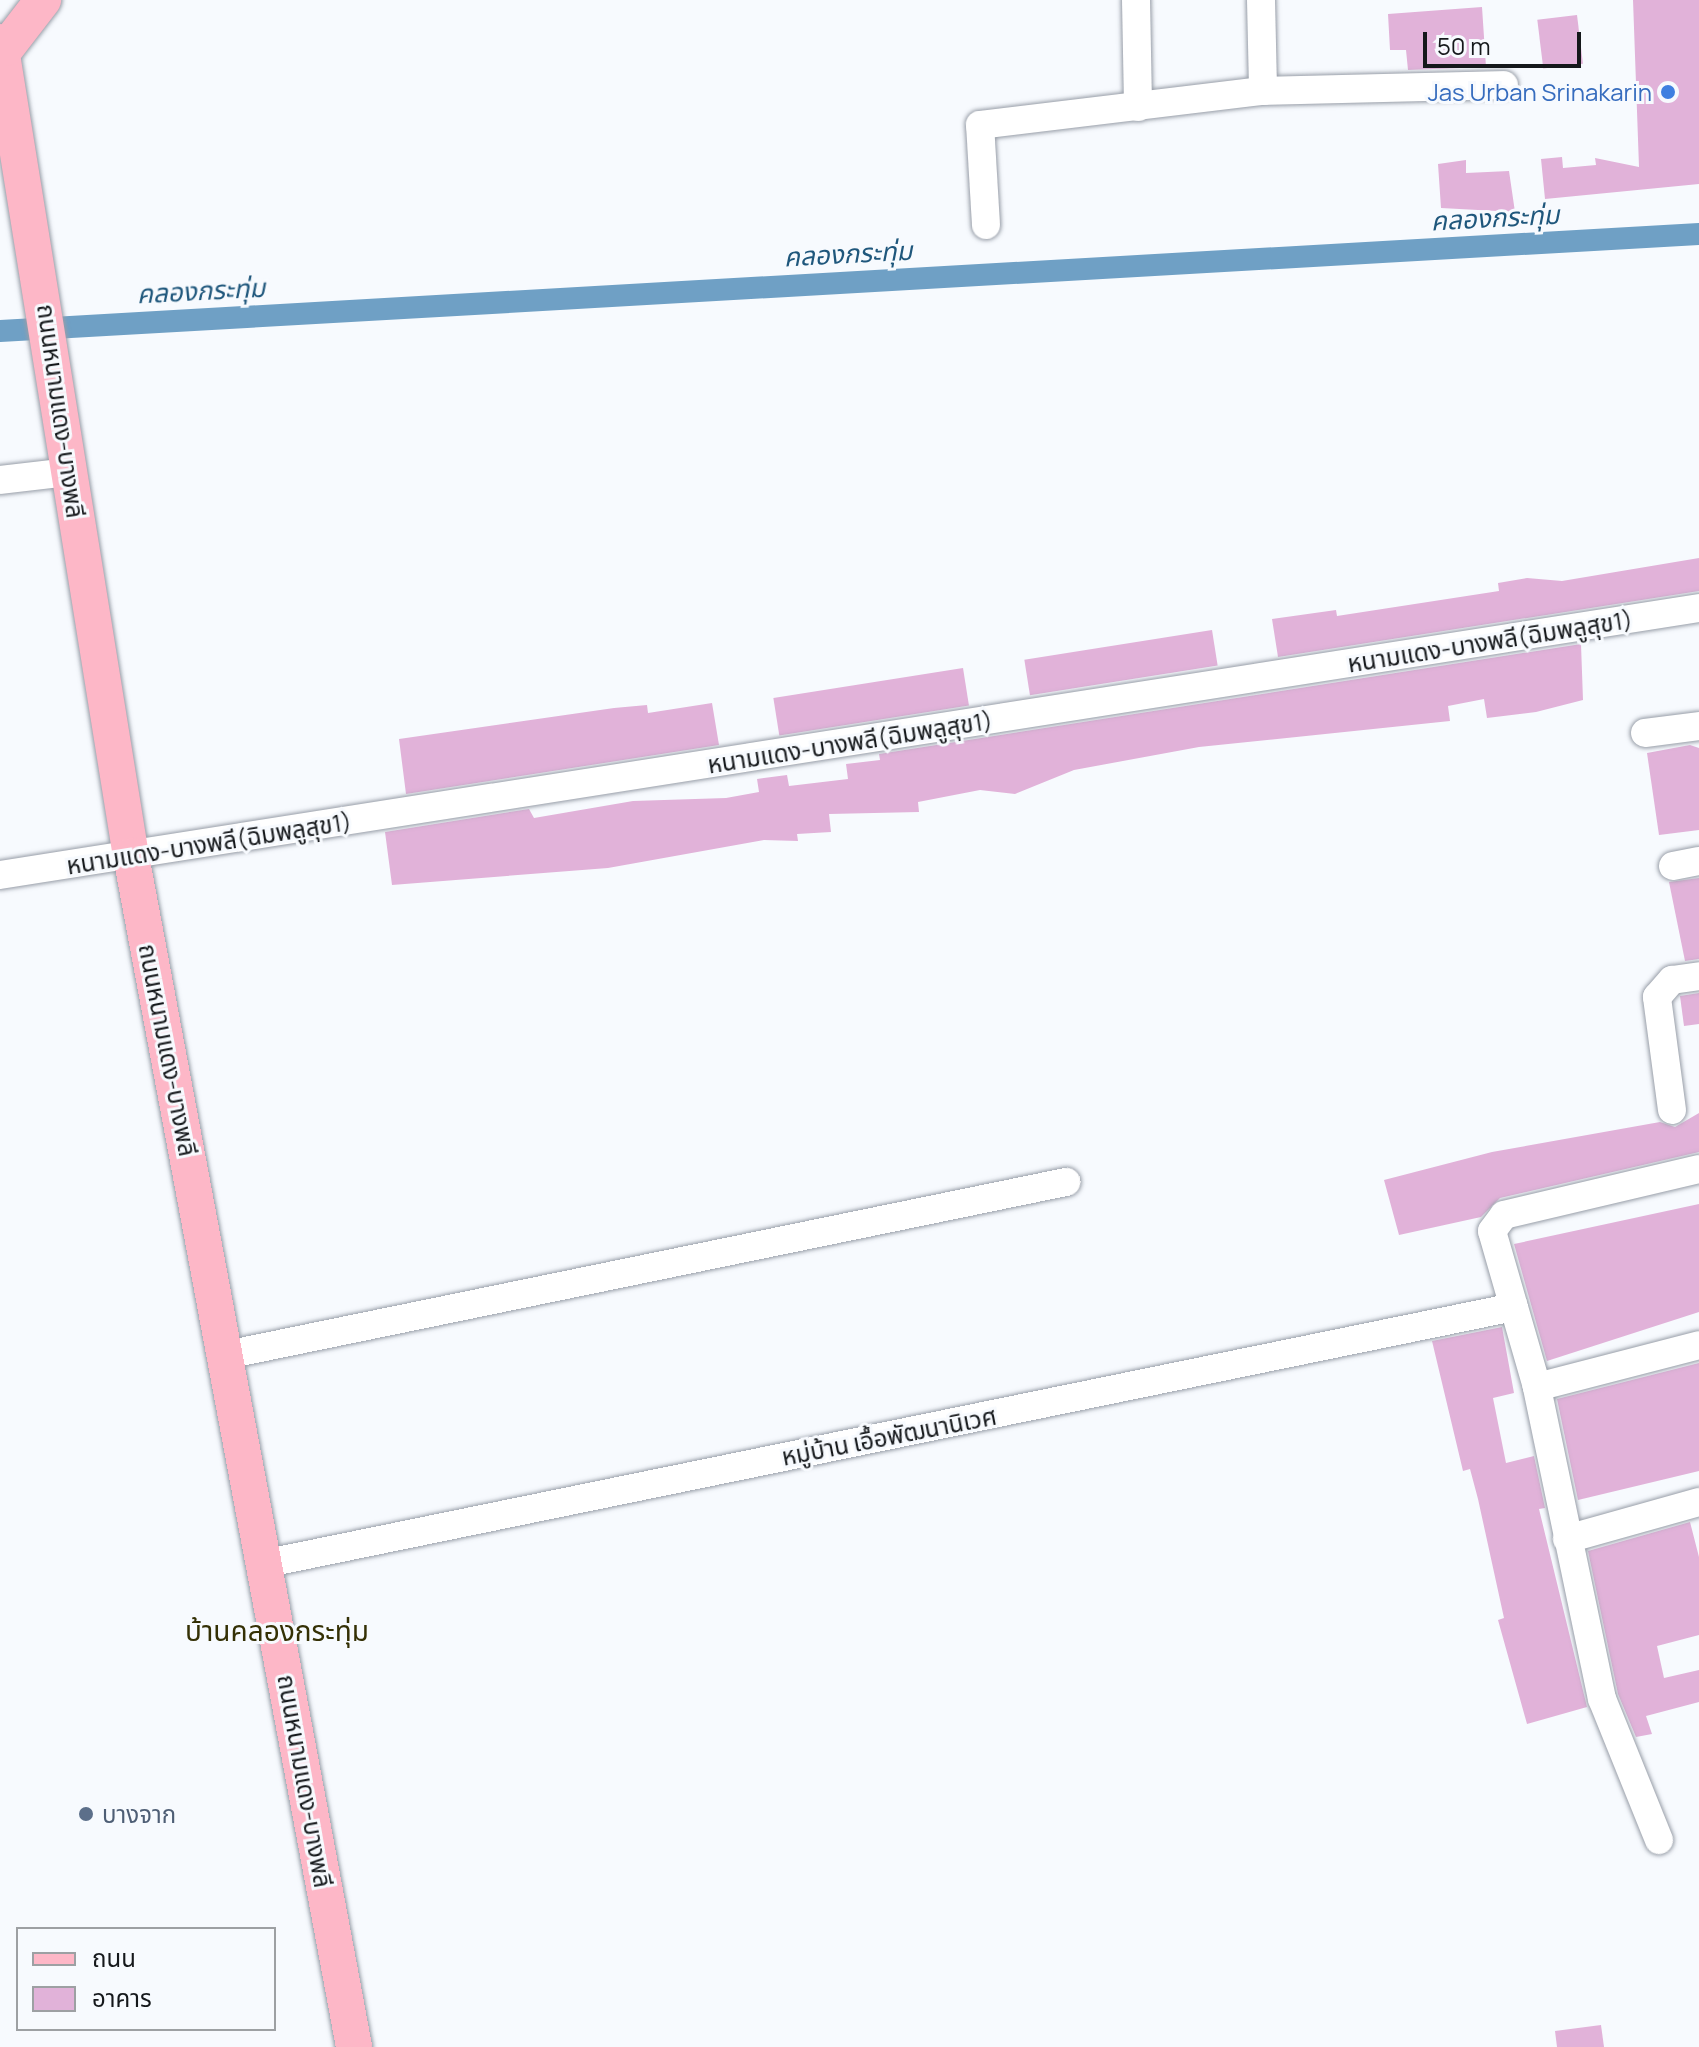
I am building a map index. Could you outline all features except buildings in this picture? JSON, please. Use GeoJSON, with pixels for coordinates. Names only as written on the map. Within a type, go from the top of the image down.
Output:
{"type":"FeatureCollection","features":[{"type":"Feature","properties":{"kind":"main road","name":"ถนนหนามแดง-บางพลี"},"geometry":{"type":"LineString","coordinates":[[43,0],[3,45],[131,856],[354,2047]]}},
{"type":"Feature","properties":{"kind":"street"},"geometry":{"type":"LineString","coordinates":[[1136,0],[1138,107]]}},
{"type":"Feature","properties":{"kind":"street"},"geometry":{"type":"LineString","coordinates":[[1261,0],[1263,91]]}},
{"type":"Feature","properties":{"kind":"street"},"geometry":{"type":"LineString","coordinates":[[986,225],[980,125],[1263,91],[1504,85]]}},
{"type":"Feature","properties":{"kind":"street"},"geometry":{"type":"LineString","coordinates":[[0,480],[69,472]]}},
{"type":"Feature","properties":{"kind":"street","name":"หนามแดง-บางพลี(ฉิมพลูสุข1)"},"geometry":{"type":"LineString","coordinates":[[0,875],[1699,608]]}},
{"type":"Feature","properties":{"kind":"street"},"geometry":{"type":"LineString","coordinates":[[1645,733],[1699,726]]}},
{"type":"Feature","properties":{"kind":"street"},"geometry":{"type":"LineString","coordinates":[[1672,1110],[1657,997],[1672,980],[1699,976]]}},
{"type":"Feature","properties":{"kind":"street"},"geometry":{"type":"LineString","coordinates":[[1659,1840],[1602,1699],[1537,1387],[1514,1307],[1495,1222],[1699,1169]]}},
{"type":"Feature","properties":{"kind":"street"},"geometry":{"type":"LineString","coordinates":[[226,1355],[1066,1182]]}},
{"type":"Feature","properties":{"kind":"street","name":"หมู่บ้าน เอื้อพัฒนานิเวศ"},"geometry":{"type":"LineString","coordinates":[[263,1564],[1514,1307]]}},
{"type":"Feature","properties":{"kind":"street"},"geometry":{"type":"LineString","coordinates":[[1537,1387],[1699,1345]]}},
{"type":"Feature","properties":{"kind":"street"},"geometry":{"type":"LineString","coordinates":[[1567,1539],[1699,1502]]}},
{"type":"Feature","properties":{"kind":"waterway","name":"คลองกระทุ่ม"},"geometry":{"type":"LineString","coordinates":[[0,331],[1699,234]]}},
{"type":"Feature","properties":{"kind":"place","name":"Jas Urban Srinakarin"},"geometry":{"type":"Point","coordinates":[1668,92]}},
{"type":"Feature","properties":{"kind":"place","name":"บางจาก"},"geometry":{"type":"Point","coordinates":[86,1814]}},
{"type":"Feature","properties":{"kind":"district","name":"บ้านคลองกระทุ่ม"},"geometry":{"type":"Point","coordinates":[277,1630]}}]}
